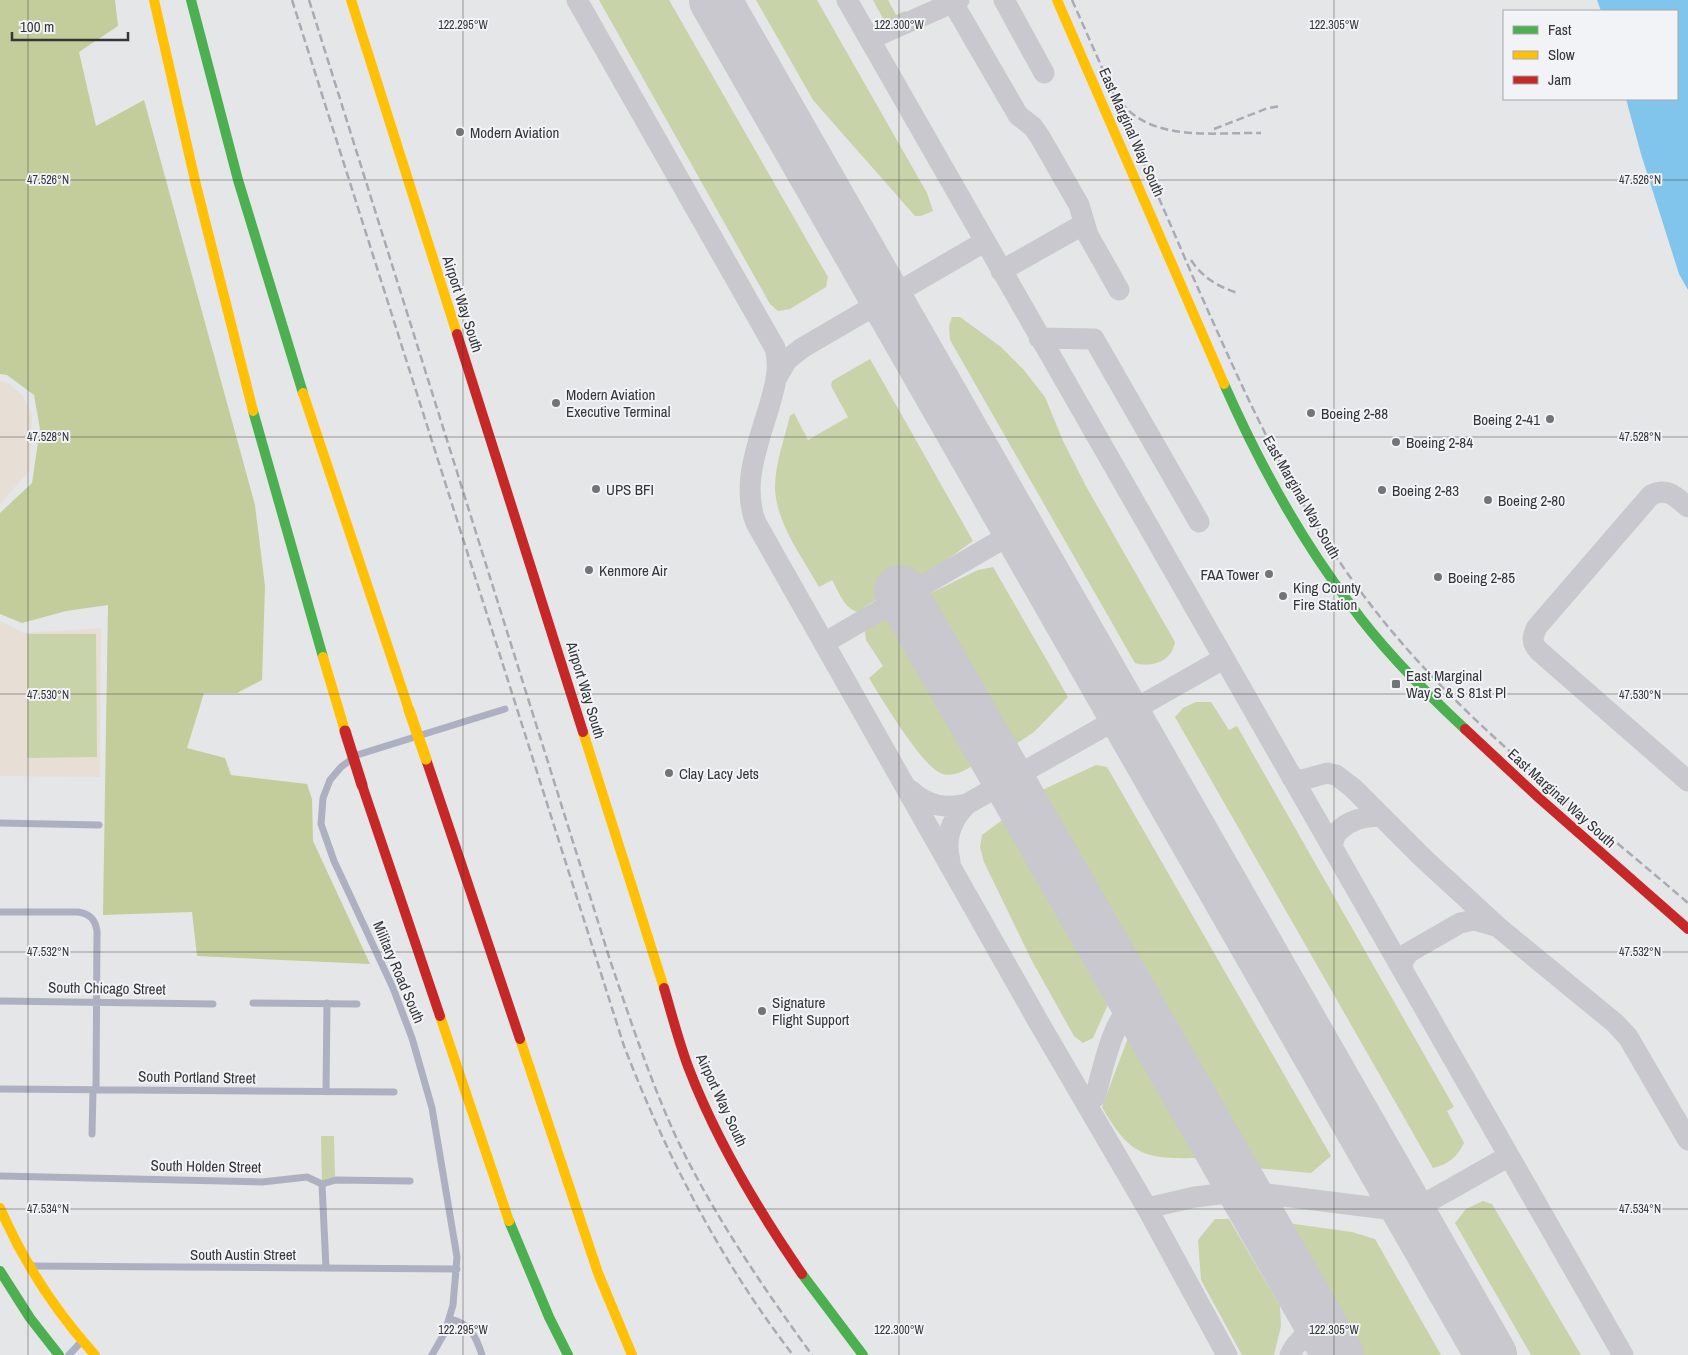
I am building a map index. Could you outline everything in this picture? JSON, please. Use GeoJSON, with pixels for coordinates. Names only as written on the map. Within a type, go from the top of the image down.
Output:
{"type":"FeatureCollection","features":[{"type":"Feature","properties":{"kind":"main road"},"geometry":{"type":"LineString","coordinates":[[154,0],[180,124],[232,335],[281,517],[345,731],[502,1203],[545,1308],[568,1355]]}},
{"type":"Feature","properties":{"kind":"main road"},"geometry":{"type":"LineString","coordinates":[[191,0],[207,70],[258,253],[598,1273],[632,1355]]}},
{"type":"Feature","properties":{"kind":"main road","name":"Airport Way South"},"geometry":{"type":"LineString","coordinates":[[352,0],[689,1068],[707,1110],[751,1194],[805,1279],[863,1355]]}},
{"type":"Feature","properties":{"kind":"main road","name":"East Marginal Way South"},"geometry":{"type":"LineString","coordinates":[[1057,0],[1234,406],[1273,483],[1311,548],[1350,605],[1424,690],[1533,792],[1688,929]]}},
{"type":"Feature","properties":{"kind":"main road"},"geometry":{"type":"LineString","coordinates":[[0,1208],[15,1241],[64,1320],[95,1355]]}},
{"type":"Feature","properties":{"kind":"main road"},"geometry":{"type":"LineString","coordinates":[[0,1271],[13,1294],[59,1355]]}},
{"type":"Feature","properties":{"kind":"street","name":"Military Road South"},"geometry":{"type":"LineString","coordinates":[[432,1355],[446,1332],[450,1319],[456,1288],[457,1269],[456,1245],[432,1108],[415,1046],[393,988],[323,834],[321,814],[323,798],[330,780],[341,767],[357,755],[505,709]]}},
{"type":"Feature","properties":{"kind":"street"},"geometry":{"type":"LineString","coordinates":[[0,823],[99,825]]}},
{"type":"Feature","properties":{"kind":"street"},"geometry":{"type":"LineString","coordinates":[[0,912],[78,912],[89,916],[96,926],[97,1002],[92,1134]]}},
{"type":"Feature","properties":{"kind":"street","name":"South Chicago Street"},"geometry":{"type":"LineString","coordinates":[[0,1001],[213,1004]]}},
{"type":"Feature","properties":{"kind":"street"},"geometry":{"type":"LineString","coordinates":[[253,1003],[357,1004]]}},
{"type":"Feature","properties":{"kind":"street"},"geometry":{"type":"LineString","coordinates":[[326,1092],[328,1003]]}},
{"type":"Feature","properties":{"kind":"street","name":"South Portland Street"},"geometry":{"type":"LineString","coordinates":[[0,1089],[394,1092]]}},
{"type":"Feature","properties":{"kind":"street","name":"South Holden Street"},"geometry":{"type":"LineString","coordinates":[[0,1176],[262,1182],[307,1177],[322,1184],[336,1180],[410,1181]]}},
{"type":"Feature","properties":{"kind":"street"},"geometry":{"type":"LineString","coordinates":[[322,1184],[326,1268]]}},
{"type":"Feature","properties":{"kind":"street","name":"South Austin Street"},"geometry":{"type":"LineString","coordinates":[[30,1266],[457,1269]]}},
{"type":"Feature","properties":{"kind":"street"},"geometry":{"type":"LineString","coordinates":[[450,1319],[459,1321],[472,1330],[482,1355]]}},
{"type":"Feature","properties":{"kind":"street"},"geometry":{"type":"LineString","coordinates":[[69,1355],[82,1341]]}},
{"type":"Feature","properties":{"kind":"shaded area"},"geometry":{"type":"Polygon","coordinates":[[[0,381],[7,382],[23,396],[32,414],[30,470],[0,504],[0,381]]]}},
{"type":"Feature","properties":{"kind":"shaded area"},"geometry":{"type":"Polygon","coordinates":[[[0,621],[23,633],[101,628],[100,777],[0,776],[0,621]]]}},
{"type":"Feature","properties":{"kind":"green space"},"geometry":{"type":"Polygon","coordinates":[[[0,0],[115,0],[118,26],[79,52],[96,126],[144,100],[255,505],[265,586],[262,680],[237,693],[204,693],[187,748],[225,758],[231,775],[307,784],[312,799],[313,841],[370,964],[197,956],[192,912],[103,915],[108,605],[66,611],[22,623],[0,614],[0,513],[32,483],[40,429],[34,395],[7,375],[0,374],[0,0]]]}},
{"type":"Feature","properties":{"kind":"green space"},"geometry":{"type":"Polygon","coordinates":[[[599,0],[669,0],[828,277],[826,287],[790,309],[778,311],[770,304],[599,0]]]}},
{"type":"Feature","properties":{"kind":"green space"},"geometry":{"type":"Polygon","coordinates":[[[756,0],[817,0],[927,193],[933,211],[921,216],[915,216],[813,100],[756,0]]]}},
{"type":"Feature","properties":{"kind":"green space"},"geometry":{"type":"Polygon","coordinates":[[[873,0],[888,0],[896,15],[905,11],[907,15],[891,22],[885,22],[873,0]]]}},
{"type":"Feature","properties":{"kind":"green space"},"geometry":{"type":"Polygon","coordinates":[[[952,317],[960,317],[1001,347],[1023,369],[1045,397],[1063,441],[1087,488],[1175,642],[1173,649],[1166,658],[1154,664],[1135,663],[950,340],[949,326],[952,317]]]}},
{"type":"Feature","properties":{"kind":"green space"},"geometry":{"type":"Polygon","coordinates":[[[870,359],[973,541],[920,579],[917,574],[875,598],[876,600],[863,608],[864,612],[858,612],[844,602],[832,580],[819,587],[785,527],[777,501],[775,479],[790,416],[794,413],[808,440],[848,417],[831,386],[832,381],[870,359]]]}},
{"type":"Feature","properties":{"kind":"green space"},"geometry":{"type":"Polygon","coordinates":[[[993,567],[1068,697],[1034,732],[1013,746],[932,604],[929,594],[978,570],[993,567]]]}},
{"type":"Feature","properties":{"kind":"green space"},"geometry":{"type":"Polygon","coordinates":[[[889,616],[897,622],[977,764],[959,773],[945,775],[940,773],[932,767],[912,744],[882,700],[869,678],[883,666],[866,640],[865,631],[869,626],[889,616]]]}},
{"type":"Feature","properties":{"kind":"green space"},"geometry":{"type":"Polygon","coordinates":[[[27,634],[96,634],[97,757],[27,758],[27,634]]]}},
{"type":"Feature","properties":{"kind":"green space"},"geometry":{"type":"Polygon","coordinates":[[[1196,702],[1211,702],[1229,730],[1237,726],[1454,1107],[1447,1111],[1464,1143],[1448,1162],[1433,1168],[1175,717],[1183,708],[1196,702]]]}},
{"type":"Feature","properties":{"kind":"green space"},"geometry":{"type":"Polygon","coordinates":[[[1096,765],[1107,767],[1331,1156],[1311,1173],[1255,1168],[1040,791],[1096,765]]]}},
{"type":"Feature","properties":{"kind":"green space"},"geometry":{"type":"Polygon","coordinates":[[[1005,818],[1110,1000],[1093,1038],[1083,1043],[1074,1036],[1032,961],[984,862],[980,847],[982,835],[1005,818]]]}},
{"type":"Feature","properties":{"kind":"green space"},"geometry":{"type":"Polygon","coordinates":[[[1129,1035],[1198,1158],[1164,1157],[1140,1151],[1121,1136],[1102,1107],[1129,1035]]]}},
{"type":"Feature","properties":{"kind":"green space"},"geometry":{"type":"Polygon","coordinates":[[[321,1136],[334,1136],[335,1177],[322,1181],[321,1136]]]}},
{"type":"Feature","properties":{"kind":"green space"},"geometry":{"type":"Polygon","coordinates":[[[1483,1201],[1492,1204],[1581,1355],[1531,1355],[1455,1223],[1466,1209],[1483,1201]]]}},
{"type":"Feature","properties":{"kind":"green space"},"geometry":{"type":"Polygon","coordinates":[[[1215,1219],[1229,1219],[1280,1306],[1281,1326],[1274,1355],[1242,1355],[1201,1280],[1198,1240],[1215,1219]]]}},
{"type":"Feature","properties":{"kind":"green space"},"geometry":{"type":"Polygon","coordinates":[[[1287,1223],[1352,1232],[1375,1239],[1441,1355],[1364,1355],[1287,1223]]]}},
{"type":"Feature","properties":{"kind":"water"},"geometry":{"type":"Polygon","coordinates":[[[1597,0],[1688,0],[1688,290],[1679,274],[1641,154],[1626,100],[1678,100],[1678,10],[1601,10],[1597,0]]]}},
{"type":"Feature","properties":{"kind":"taxiway"},"geometry":{"type":"LineString","coordinates":[[577,0],[775,348],[777,361],[776,380],[757,446],[751,477],[750,493],[756,523],[1038,1021],[1147,1208],[1227,1355]]}},
{"type":"Feature","properties":{"kind":"taxiway"},"geometry":{"type":"LineString","coordinates":[[847,0],[1623,1355]]}},
{"type":"Feature","properties":{"kind":"taxiway"},"geometry":{"type":"LineString","coordinates":[[870,39],[959,0]]}},
{"type":"Feature","properties":{"kind":"taxiway"},"geometry":{"type":"LineString","coordinates":[[1004,0],[1044,73]]}},
{"type":"Feature","properties":{"kind":"taxiway"},"geometry":{"type":"LineString","coordinates":[[953,3],[1018,115],[1033,127],[1040,137],[1079,205],[1088,235],[1119,290]]}},
{"type":"Feature","properties":{"kind":"taxiway"},"geometry":{"type":"LineString","coordinates":[[1001,271],[1084,224]]}},
{"type":"Feature","properties":{"kind":"taxiway"},"geometry":{"type":"LineString","coordinates":[[776,379],[787,360],[802,348],[984,242]]}},
{"type":"Feature","properties":{"kind":"taxiway"},"geometry":{"type":"LineString","coordinates":[[1039,338],[1094,339],[1199,522]]}},
{"type":"Feature","properties":{"kind":"taxiway"},"geometry":{"type":"LineString","coordinates":[[1688,507],[1671,494],[1662,492],[1651,495],[1537,627],[1533,640],[1539,651],[1688,781]]}},
{"type":"Feature","properties":{"kind":"taxiway"},"geometry":{"type":"LineString","coordinates":[[824,643],[1018,530]]}},
{"type":"Feature","properties":{"kind":"taxiway"},"geometry":{"type":"LineString","coordinates":[[880,610],[901,610],[918,623]]}},
{"type":"Feature","properties":{"kind":"taxiway"},"geometry":{"type":"LineString","coordinates":[[950,861],[948,853],[950,830],[961,810],[967,804],[1223,659]]}},
{"type":"Feature","properties":{"kind":"taxiway"},"geometry":{"type":"LineString","coordinates":[[1292,778],[1302,780],[1327,773],[1336,775],[1353,788],[1423,858],[1498,927],[1615,1023],[1628,1037],[1688,1140]]}},
{"type":"Feature","properties":{"kind":"taxiway"},"geometry":{"type":"LineString","coordinates":[[910,790],[923,800],[937,805],[967,804]]}},
{"type":"Feature","properties":{"kind":"taxiway"},"geometry":{"type":"LineString","coordinates":[[1333,848],[1333,840],[1337,833],[1349,823],[1365,817],[1381,817]]}},
{"type":"Feature","properties":{"kind":"taxiway"},"geometry":{"type":"LineString","coordinates":[[1403,971],[1402,963],[1408,953],[1460,923],[1474,920],[1495,926]]}},
{"type":"Feature","properties":{"kind":"taxiway"},"geometry":{"type":"LineString","coordinates":[[1086,1102],[1095,1097],[1114,1032],[1120,1020],[1135,1002]]}},
{"type":"Feature","properties":{"kind":"taxiway"},"geometry":{"type":"LineString","coordinates":[[1147,1208],[1195,1197],[1243,1191],[1410,1212],[1509,1156]]}},
{"type":"Feature","properties":{"kind":"taxiway"},"geometry":{"type":"LineString","coordinates":[[1290,1355],[1295,1346],[1318,1321]]}},
{"type":"Feature","properties":{"kind":"runway"},"geometry":{"type":"LineString","coordinates":[[715,0],[1491,1355]]}},
{"type":"Feature","properties":{"kind":"runway"},"geometry":{"type":"LineString","coordinates":[[900,591],[1338,1355]]}},
{"type":"Feature","properties":{"kind":"railway"},"geometry":{"type":"LineString","coordinates":[[292,0],[624,1046],[658,1127],[697,1206],[742,1283],[793,1355]]}},
{"type":"Feature","properties":{"kind":"railway"},"geometry":{"type":"LineString","coordinates":[[309,0],[610,960],[649,1072],[690,1166],[722,1222],[775,1303],[812,1355]]}},
{"type":"Feature","properties":{"kind":"railway"},"geometry":{"type":"LineString","coordinates":[[1072,0],[1193,277],[1255,413],[1277,456],[1326,541],[1385,623],[1454,699],[1530,769],[1688,903]]}},
{"type":"Feature","properties":{"kind":"railway"},"geometry":{"type":"LineString","coordinates":[[1121,102],[1134,115],[1150,124],[1167,130],[1206,134],[1261,133]]}},
{"type":"Feature","properties":{"kind":"railway"},"geometry":{"type":"LineString","coordinates":[[1214,129],[1268,108],[1281,106]]}},
{"type":"Feature","properties":{"kind":"railway"},"geometry":{"type":"LineString","coordinates":[[1191,260],[1211,281],[1238,293]]}},
{"type":"Feature","properties":{"kind":"traffic: fast"},"geometry":{"type":"LineString","coordinates":[[191,0],[238,180],[303,393]]}},
{"type":"Feature","properties":{"kind":"traffic: fast"},"geometry":{"type":"LineString","coordinates":[[1224,384],[1265,470],[1331,578],[1390,654],[1465,729]]}},
{"type":"Feature","properties":{"kind":"traffic: fast"},"geometry":{"type":"LineString","coordinates":[[253,411],[323,657]]}},
{"type":"Feature","properties":{"kind":"traffic: fast"},"geometry":{"type":"LineString","coordinates":[[509,1221],[549,1317],[568,1355]]}},
{"type":"Feature","properties":{"kind":"traffic: fast"},"geometry":{"type":"LineString","coordinates":[[0,1271],[30,1318],[59,1355]]}},
{"type":"Feature","properties":{"kind":"traffic: fast"},"geometry":{"type":"LineString","coordinates":[[802,1274],[863,1355]]}},
{"type":"Feature","properties":{"kind":"traffic: slow"},"geometry":{"type":"LineString","coordinates":[[154,0],[196,185],[253,411]]}},
{"type":"Feature","properties":{"kind":"traffic: slow"},"geometry":{"type":"LineString","coordinates":[[351,0],[457,334]]}},
{"type":"Feature","properties":{"kind":"traffic: slow"},"geometry":{"type":"LineString","coordinates":[[1057,0],[1224,384]]}},
{"type":"Feature","properties":{"kind":"traffic: slow"},"geometry":{"type":"LineString","coordinates":[[303,393],[409,710]]}},
{"type":"Feature","properties":{"kind":"traffic: slow"},"geometry":{"type":"LineString","coordinates":[[323,657],[345,731]]}},
{"type":"Feature","properties":{"kind":"traffic: slow"},"geometry":{"type":"LineString","coordinates":[[409,710],[426,759]]}},
{"type":"Feature","properties":{"kind":"traffic: slow"},"geometry":{"type":"LineString","coordinates":[[583,732],[664,988]]}},
{"type":"Feature","properties":{"kind":"traffic: slow"},"geometry":{"type":"LineString","coordinates":[[440,1016],[509,1221]]}},
{"type":"Feature","properties":{"kind":"traffic: slow"},"geometry":{"type":"LineString","coordinates":[[520,1039],[598,1273],[632,1355]]}},
{"type":"Feature","properties":{"kind":"traffic: slow"},"geometry":{"type":"LineString","coordinates":[[0,1208],[19,1248],[42,1286],[80,1338],[95,1355]]}},
{"type":"Feature","properties":{"kind":"traffic: jam"},"geometry":{"type":"LineString","coordinates":[[457,334],[583,732]]}},
{"type":"Feature","properties":{"kind":"traffic: jam"},"geometry":{"type":"LineString","coordinates":[[1465,729],[1539,798],[1688,929]]}},
{"type":"Feature","properties":{"kind":"traffic: jam"},"geometry":{"type":"LineString","coordinates":[[345,731],[362,785]]}},
{"type":"Feature","properties":{"kind":"traffic: jam"},"geometry":{"type":"LineString","coordinates":[[426,759],[520,1039]]}},
{"type":"Feature","properties":{"kind":"traffic: jam"},"geometry":{"type":"LineString","coordinates":[[362,785],[440,1016]]}},
{"type":"Feature","properties":{"kind":"traffic: jam"},"geometry":{"type":"LineString","coordinates":[[664,988],[685,1059],[712,1123],[754,1200],[802,1274]]}},
{"type":"Feature","properties":{"kind":"place","name":"Modern Aviation"},"geometry":{"type":"Point","coordinates":[460,132]}},
{"type":"Feature","properties":{"kind":"place","name":"Modern Aviation Executive Terminal"},"geometry":{"type":"Point","coordinates":[556,403]}},
{"type":"Feature","properties":{"kind":"place","name":"Boeing 2-88"},"geometry":{"type":"Point","coordinates":[1311,413]}},
{"type":"Feature","properties":{"kind":"place","name":"Boeing 2-41"},"geometry":{"type":"Point","coordinates":[1550,419]}},
{"type":"Feature","properties":{"kind":"place","name":"Boeing 2-84"},"geometry":{"type":"Point","coordinates":[1396,442]}},
{"type":"Feature","properties":{"kind":"place","name":"UPS BFI"},"geometry":{"type":"Point","coordinates":[596,489]}},
{"type":"Feature","properties":{"kind":"place","name":"Boeing 2-83"},"geometry":{"type":"Point","coordinates":[1382,490]}},
{"type":"Feature","properties":{"kind":"place","name":"Boeing 2-80"},"geometry":{"type":"Point","coordinates":[1488,500]}},
{"type":"Feature","properties":{"kind":"place","name":"Kenmore Air"},"geometry":{"type":"Point","coordinates":[589,570]}},
{"type":"Feature","properties":{"kind":"place","name":"FAA Tower"},"geometry":{"type":"Point","coordinates":[1269,574]}},
{"type":"Feature","properties":{"kind":"place","name":"Boeing 2-85"},"geometry":{"type":"Point","coordinates":[1438,577]}},
{"type":"Feature","properties":{"kind":"place","name":"King County Fire Station"},"geometry":{"type":"Point","coordinates":[1283,596]}},
{"type":"Feature","properties":{"kind":"place","name":"East Marginal Way S & S 81st Pl"},"geometry":{"type":"Point","coordinates":[1396,684]}},
{"type":"Feature","properties":{"kind":"place","name":"Clay Lacy Jets"},"geometry":{"type":"Point","coordinates":[669,773]}},
{"type":"Feature","properties":{"kind":"place","name":"Signature Flight Support"},"geometry":{"type":"Point","coordinates":[762,1011]}}]}
